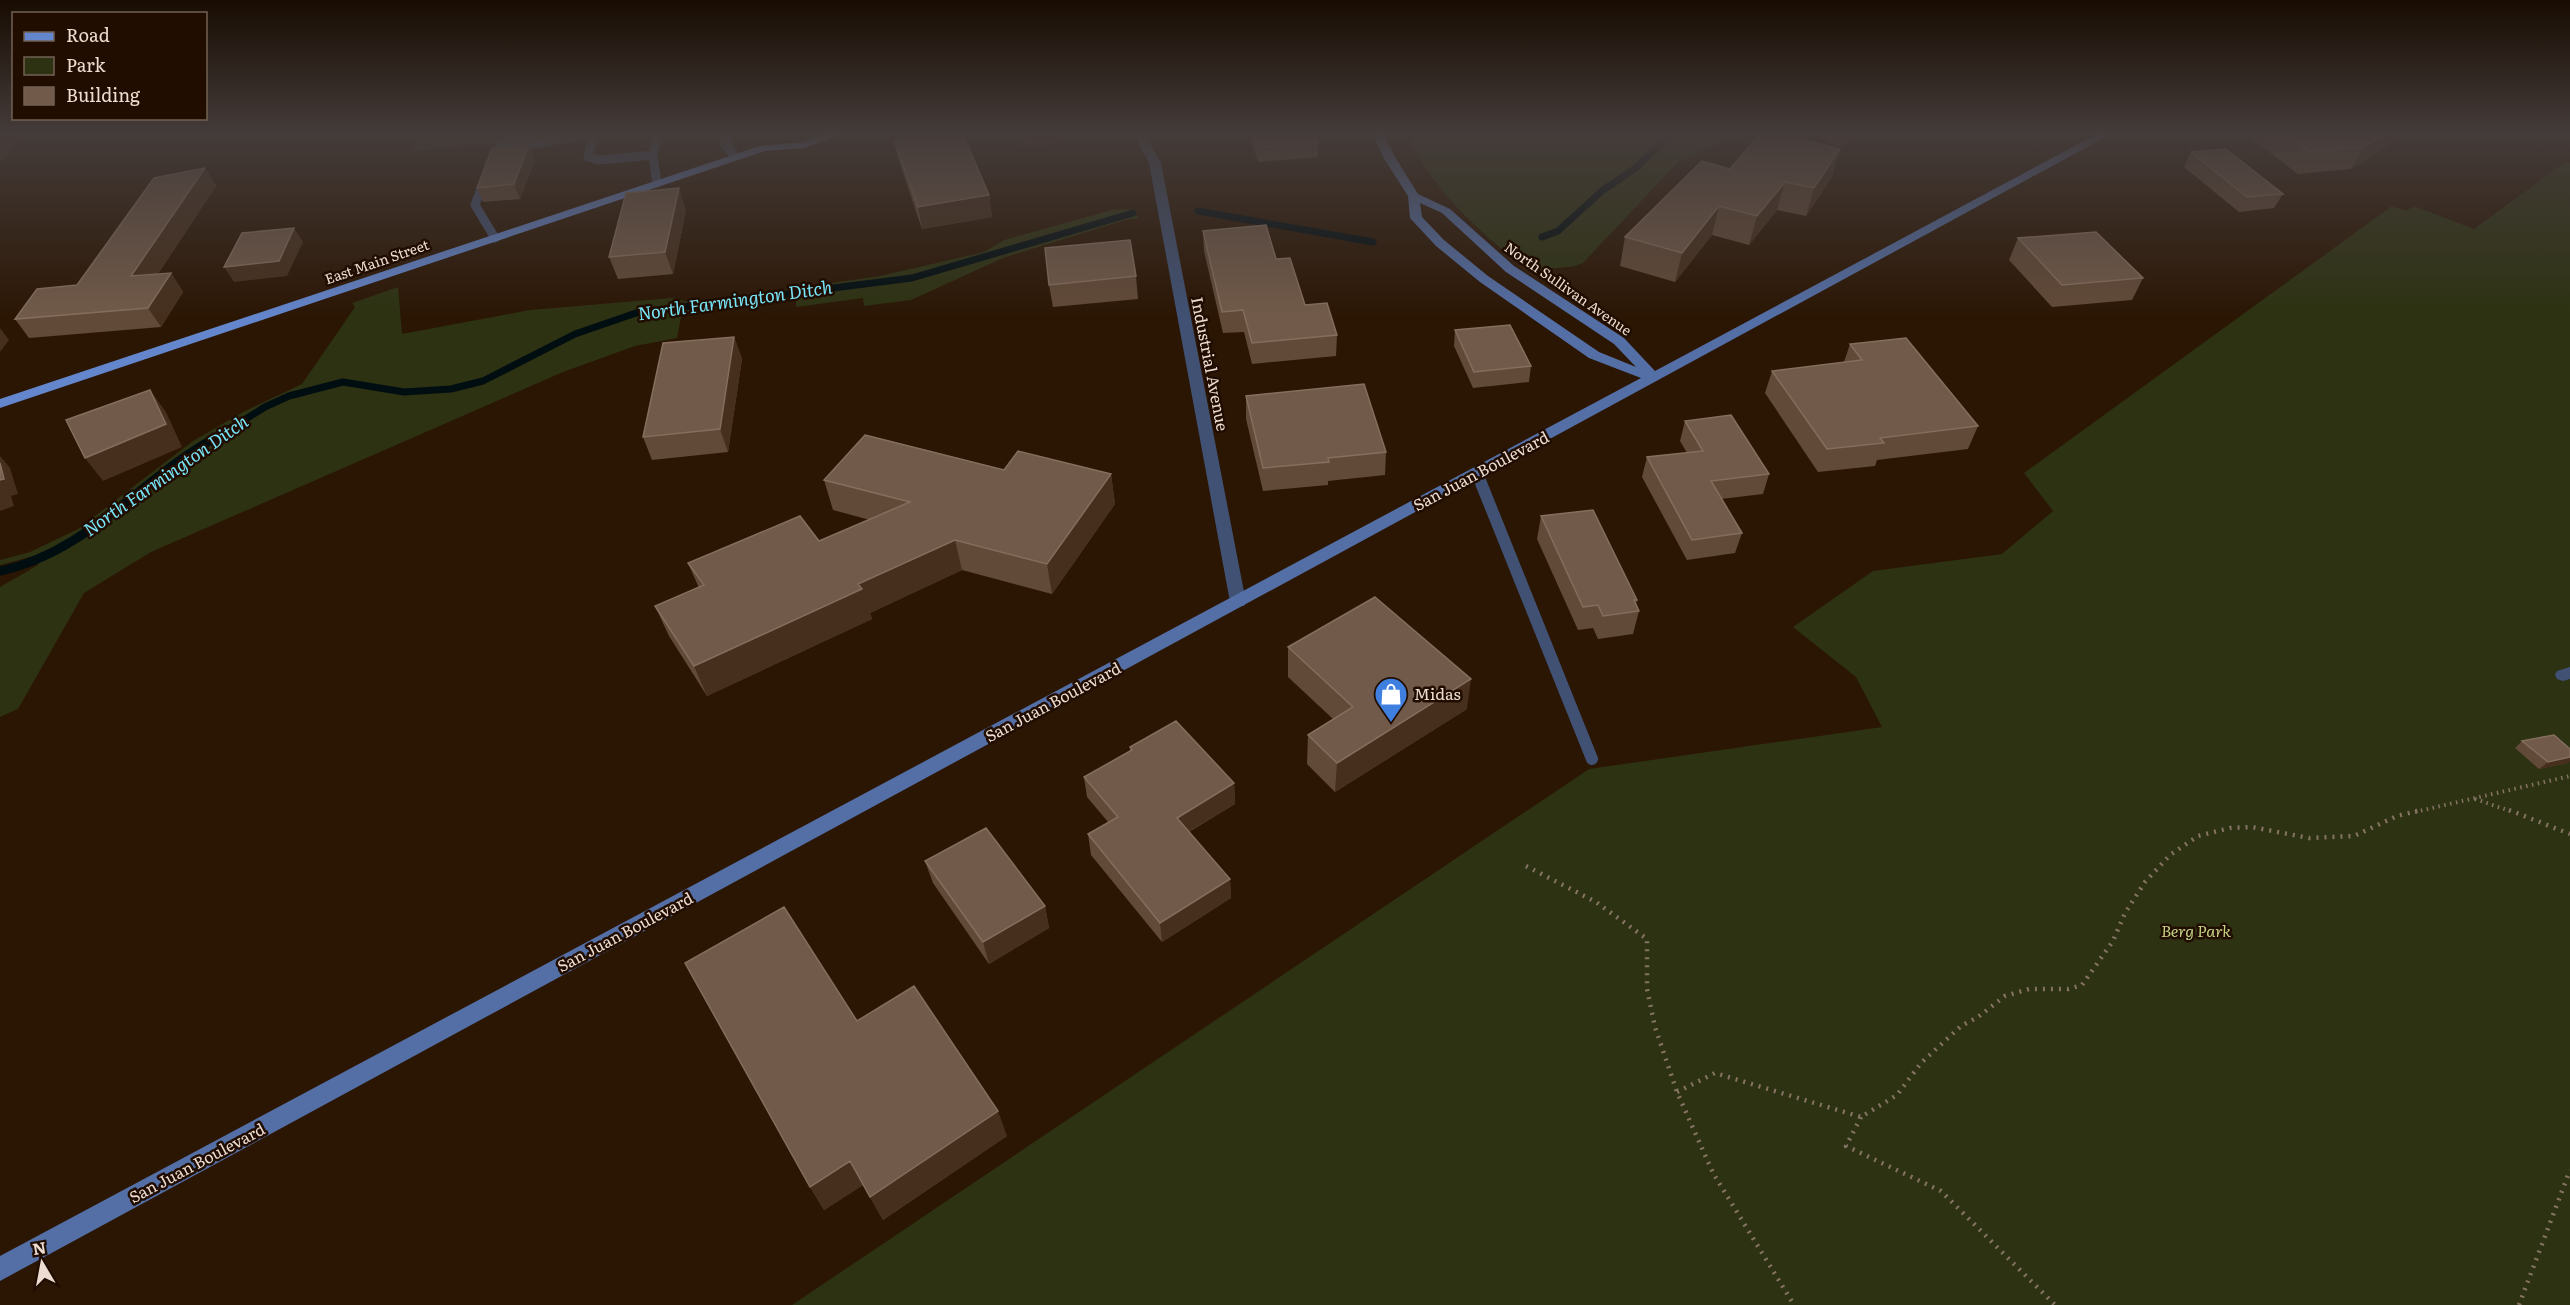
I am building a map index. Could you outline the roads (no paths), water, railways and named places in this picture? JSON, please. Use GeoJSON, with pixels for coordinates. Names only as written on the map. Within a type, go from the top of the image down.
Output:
{"type":"FeatureCollection","features":[{"type":"Feature","properties":{"kind":"main road","name":"East Main Street"},"geometry":{"type":"LineString","coordinates":[[0,404],[622,195]]}},
{"type":"Feature","properties":{"kind":"main road","name":"San Juan Boulevard"},"geometry":{"type":"LineString","coordinates":[[0,1269],[1993,195]]}},
{"type":"Feature","properties":{"kind":"main road"},"geometry":{"type":"LineString","coordinates":[[1414,196],[1416,218],[1440,243],[1484,279],[1594,355],[1654,378]]}},
{"type":"Feature","properties":{"kind":"main road","name":"North Sullivan Avenue"},"geometry":{"type":"LineString","coordinates":[[1414,196],[1446,211],[1510,269],[1619,341],[1654,378]]}},
{"type":"Feature","properties":{"kind":"street","name":"Industrial Avenue"},"geometry":{"type":"LineString","coordinates":[[1161,195],[1238,603]]}},
{"type":"Feature","properties":{"kind":"lane"},"geometry":{"type":"LineString","coordinates":[[479,195],[475,205],[495,238]]}},
{"type":"Feature","properties":{"kind":"lane"},"geometry":{"type":"LineString","coordinates":[[1478,473],[1592,759]]}},
{"type":"Feature","properties":{"kind":"waterway","name":"North Farmington Ditch"},"geometry":{"type":"LineString","coordinates":[[1542,237],[1558,231],[1598,195]]}},
{"type":"Feature","properties":{"kind":"waterway","name":"North Farmington Ditch"},"geometry":{"type":"LineString","coordinates":[[1198,211],[1373,242]]}},
{"type":"Feature","properties":{"kind":"waterway","name":"North Farmington Ditch"},"geometry":{"type":"LineString","coordinates":[[228,430],[265,407],[289,396],[343,382],[404,392],[451,389],[483,381],[575,334],[636,313],[912,278],[1133,213]]}},
{"type":"Feature","properties":{"kind":"waterway","name":"North Farmington Ditch"},"geometry":{"type":"LineString","coordinates":[[0,571],[26,564],[73,540],[95,526],[185,457],[230,429]]}},
{"type":"Feature","properties":{"kind":"place","name":"Midas"},"geometry":{"type":"Point","coordinates":[1391,723]}},
{"type":"Feature","properties":{"kind":"park label","name":"Berg Park"},"geometry":{"type":"Point","coordinates":[2196,931]}}]}
